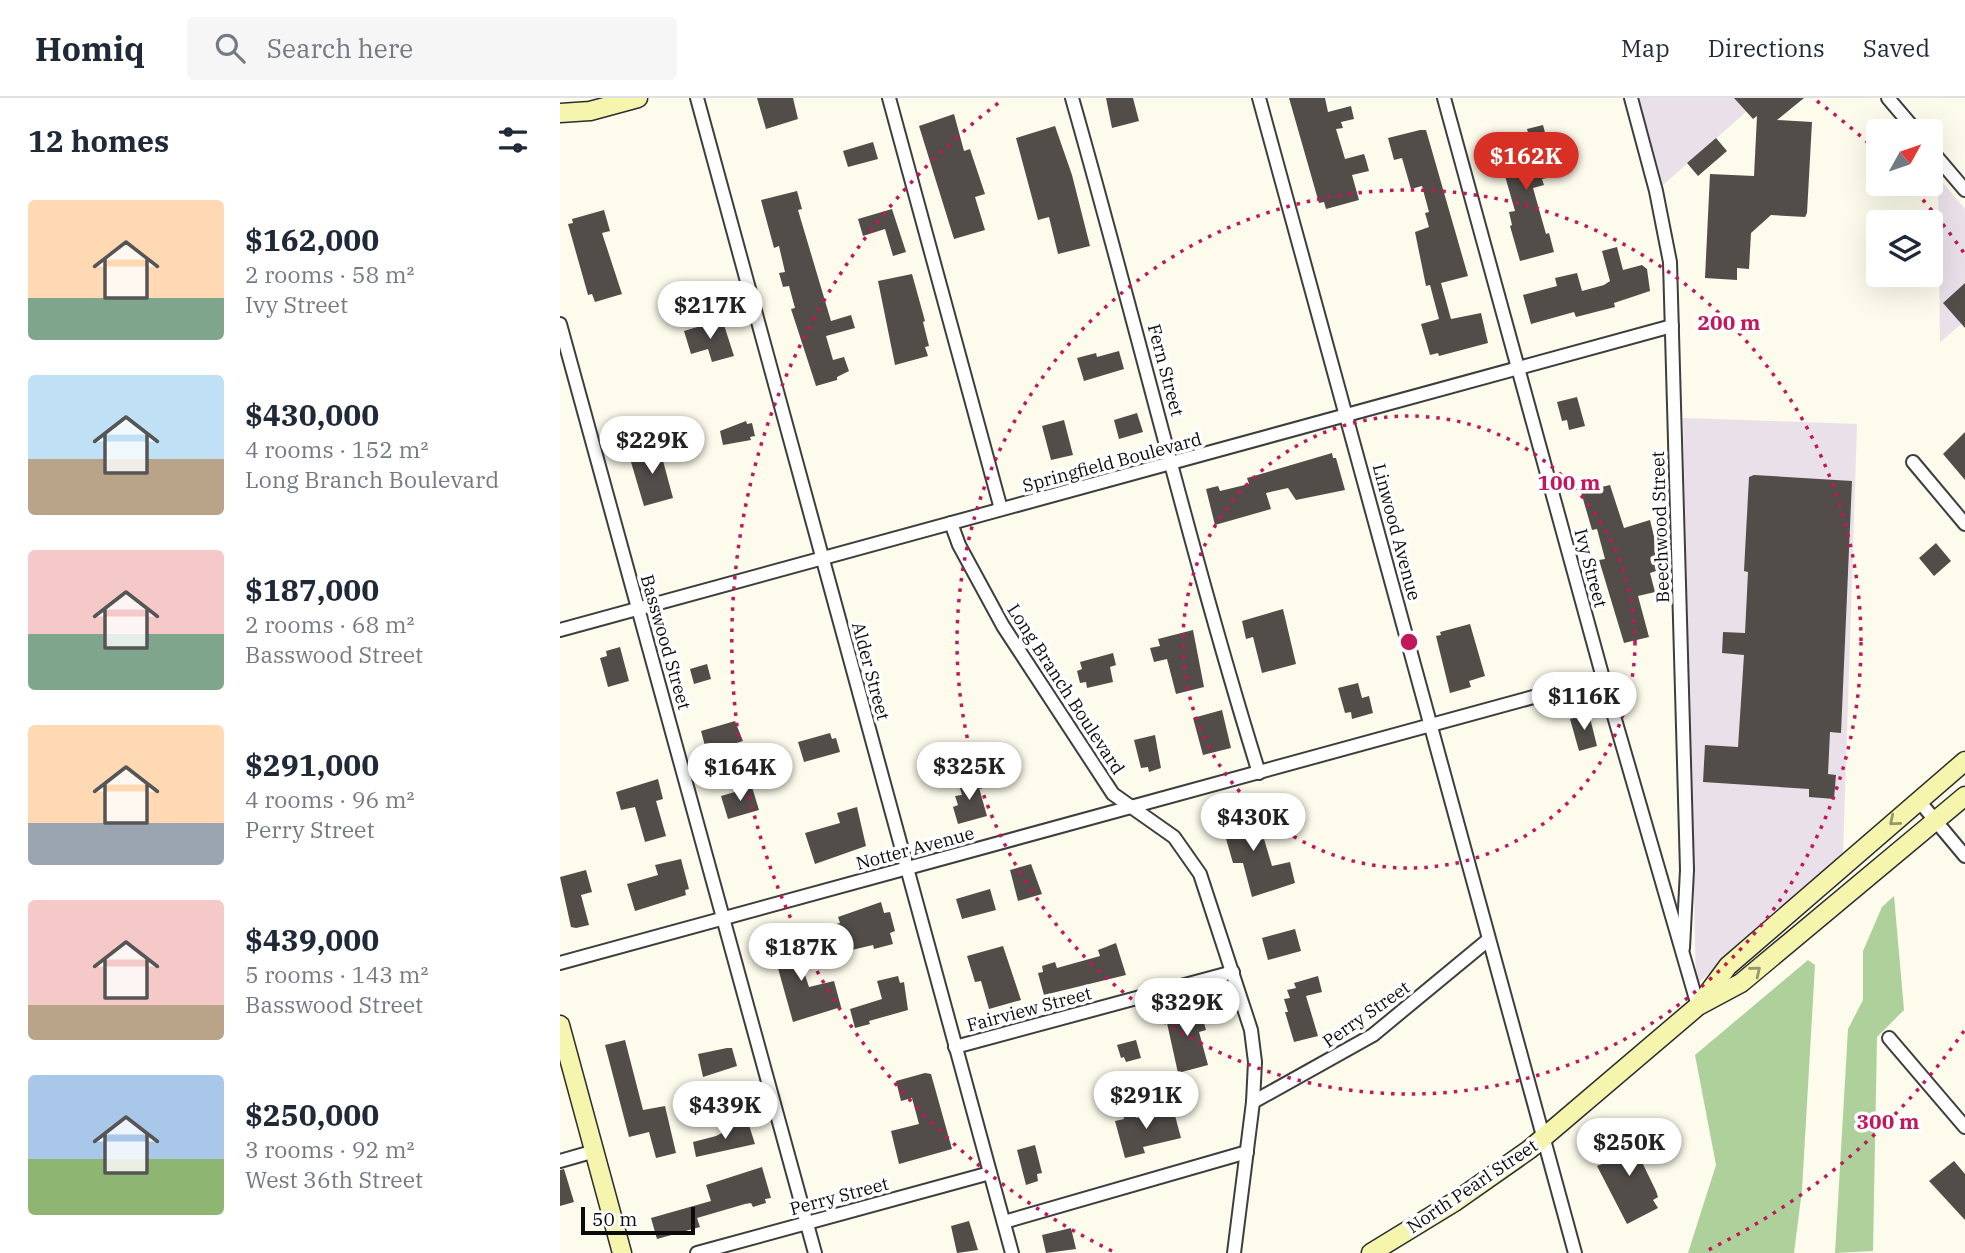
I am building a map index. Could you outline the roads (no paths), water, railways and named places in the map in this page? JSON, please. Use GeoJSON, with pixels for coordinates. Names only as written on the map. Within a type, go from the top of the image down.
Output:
{"type":"FeatureCollection","features":[{"type":"Feature","properties":{"kind":"street"},"geometry":{"type":"LineString","coordinates":[[560,113],[590,111],[638,98]]}},
{"type":"Feature","properties":{"kind":"street","name":"Alder Street"},"geometry":{"type":"LineString","coordinates":[[697,98],[1012,1253]]}},
{"type":"Feature","properties":{"kind":"street"},"geometry":{"type":"LineString","coordinates":[[889,98],[1001,509]]}},
{"type":"Feature","properties":{"kind":"street","name":"Fern Street"},"geometry":{"type":"LineString","coordinates":[[1072,98],[1174,465],[1213,620],[1259,773]]}},
{"type":"Feature","properties":{"kind":"street","name":"Linwood Avenue"},"geometry":{"type":"LineString","coordinates":[[1259,98],[1575,1253]]}},
{"type":"Feature","properties":{"kind":"street","name":"Ivy Street"},"geometry":{"type":"LineString","coordinates":[[1444,98],[1603,678],[1698,1006]]}},
{"type":"Feature","properties":{"kind":"street","name":"Beechwood Street"},"geometry":{"type":"LineString","coordinates":[[1631,98],[1667,236],[1672,326],[1687,870],[1683,959]]}},
{"type":"Feature","properties":{"kind":"street"},"geometry":{"type":"LineString","coordinates":[[1888,98],[1906,119]]}},
{"type":"Feature","properties":{"kind":"street"},"geometry":{"type":"LineString","coordinates":[[560,127],[590,111]]}},
{"type":"Feature","properties":{"kind":"street"},"geometry":{"type":"LineString","coordinates":[[1943,164],[1965,190]]}},
{"type":"Feature","properties":{"kind":"street","name":"Basswood Street"},"geometry":{"type":"LineString","coordinates":[[560,324],[815,1253]]}},
{"type":"Feature","properties":{"kind":"street","name":"Springfield Boulevard"},"geometry":{"type":"LineString","coordinates":[[560,630],[1001,509],[1174,465],[1672,326]]}},
{"type":"Feature","properties":{"kind":"street"},"geometry":{"type":"LineString","coordinates":[[1913,462],[1965,524]]}},
{"type":"Feature","properties":{"kind":"street","name":"Long Branch Boulevard"},"geometry":{"type":"LineString","coordinates":[[951,523],[959,545],[997,614],[1039,684],[1113,794],[1174,836],[1200,874],[1251,1030],[1255,1062],[1253,1102],[1234,1253]]}},
{"type":"Feature","properties":{"kind":"street","name":"Notter Avenue"},"geometry":{"type":"LineString","coordinates":[[560,963],[1603,678]]}},
{"type":"Feature","properties":{"kind":"street","name":"North Pearl Street"},"geometry":{"type":"LineString","coordinates":[[1698,1006],[1728,966],[1965,761]]}},
{"type":"Feature","properties":{"kind":"street","name":"North Pearl Street"},"geometry":{"type":"LineString","coordinates":[[1373,1252],[1456,1201],[1543,1138],[1698,1006],[1741,983],[1965,796]]}},
{"type":"Feature","properties":{"kind":"street"},"geometry":{"type":"LineString","coordinates":[[1919,801],[1965,856]]}},
{"type":"Feature","properties":{"kind":"street","name":"Perry Street"},"geometry":{"type":"LineString","coordinates":[[1253,1102],[1373,1035],[1488,940]]}},
{"type":"Feature","properties":{"kind":"street","name":"Fairview Street"},"geometry":{"type":"LineString","coordinates":[[955,1047],[1234,972]]}},
{"type":"Feature","properties":{"kind":"street"},"geometry":{"type":"LineString","coordinates":[[560,1025],[622,1253]]}},
{"type":"Feature","properties":{"kind":"street"},"geometry":{"type":"LineString","coordinates":[[1889,1038],[1965,1127]]}},
{"type":"Feature","properties":{"kind":"street"},"geometry":{"type":"LineString","coordinates":[[560,1161],[595,1151]]}},
{"type":"Feature","properties":{"kind":"street"},"geometry":{"type":"LineString","coordinates":[[1004,1222],[1247,1153]]}},
{"type":"Feature","properties":{"kind":"street","name":"Perry Street"},"geometry":{"type":"LineString","coordinates":[[697,1253],[990,1173]]}}]}
